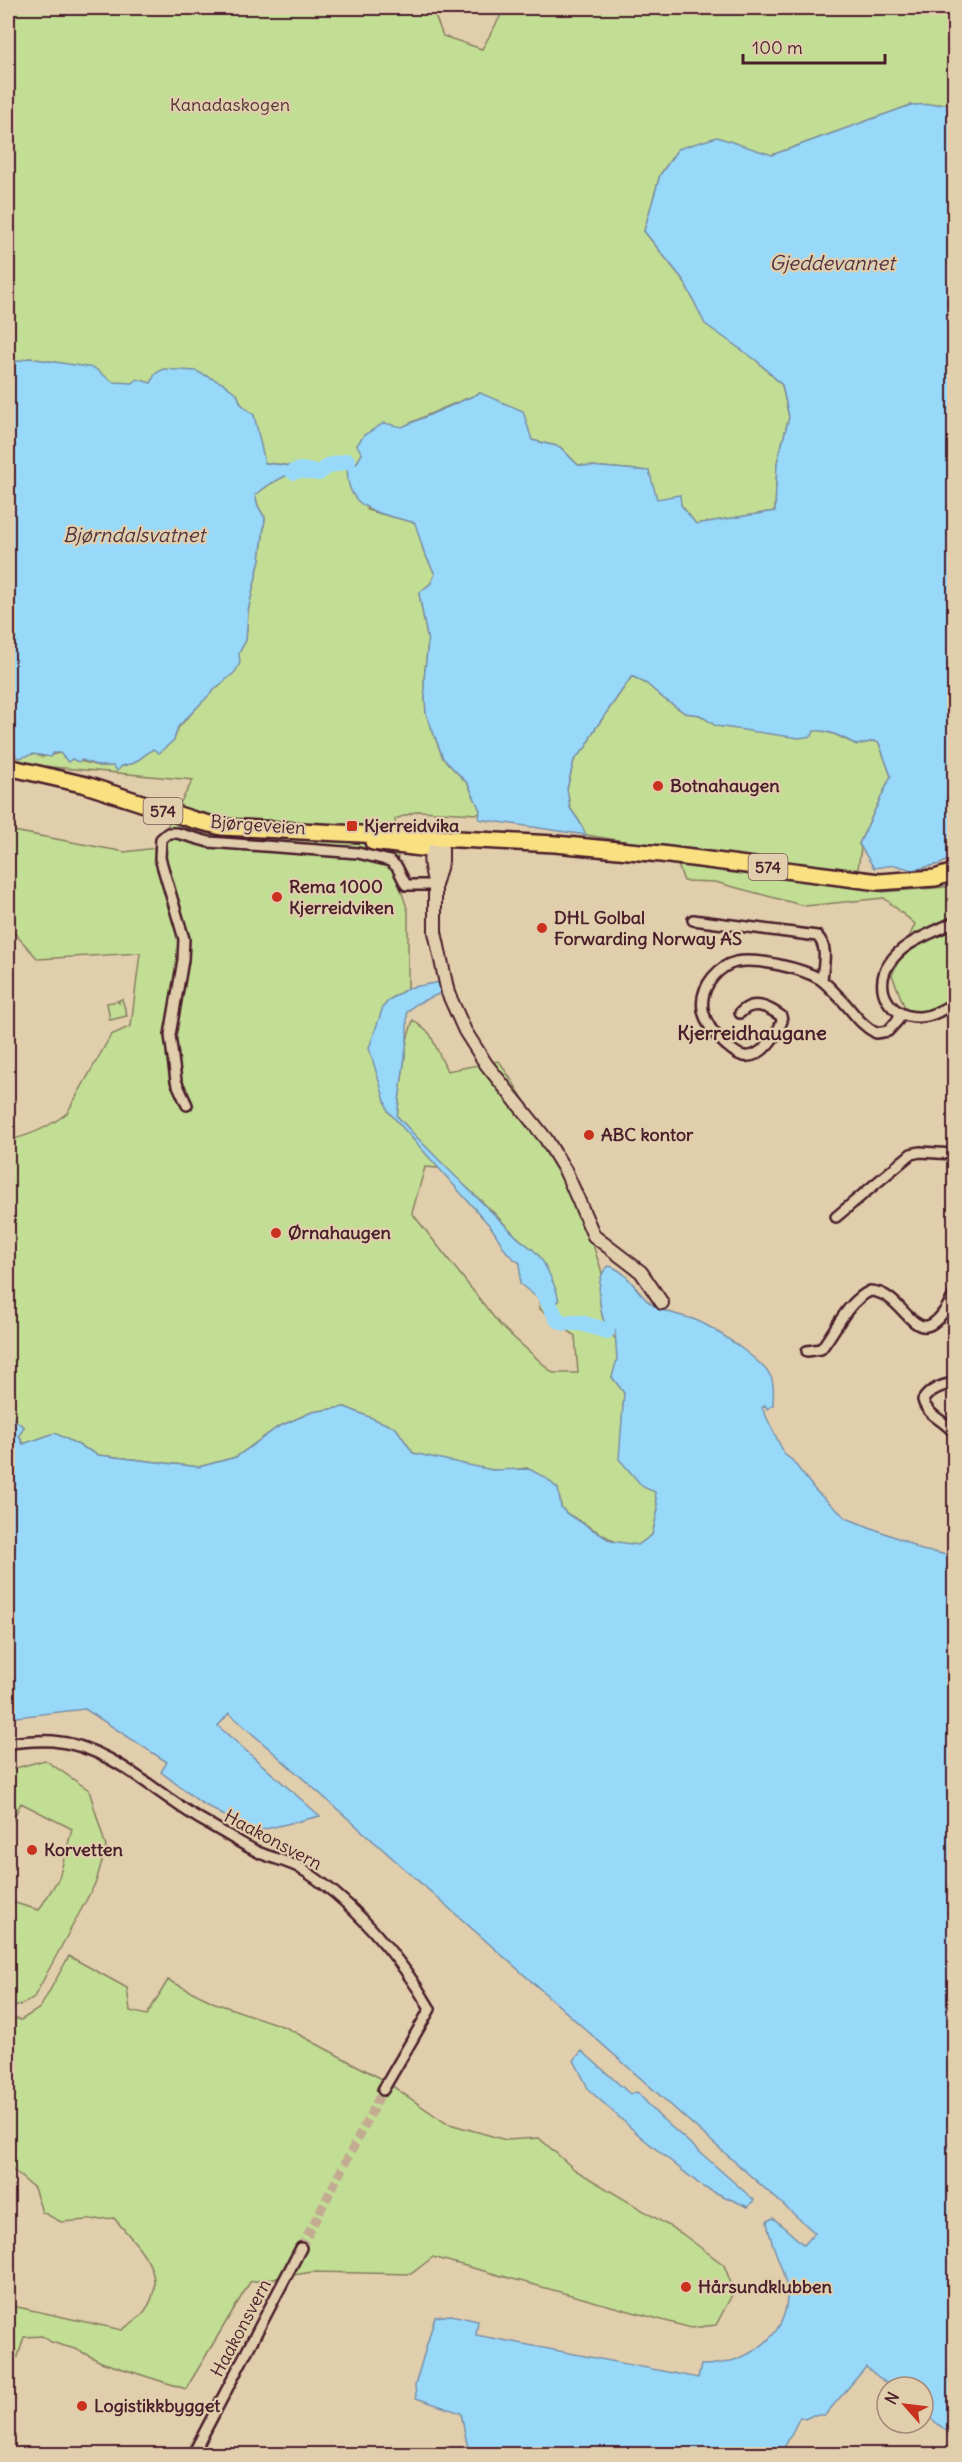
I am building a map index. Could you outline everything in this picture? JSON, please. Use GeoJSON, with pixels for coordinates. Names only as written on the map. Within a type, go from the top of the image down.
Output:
{"type":"FeatureCollection","features":[{"type":"Feature","properties":{"kind":"main road","name":"Bjørgeveien"},"geometry":{"type":"LineString","coordinates":[[8,767],[86,785],[222,827],[322,832],[361,840],[436,846],[555,844],[661,854],[879,882],[935,878],[954,872]]}},
{"type":"Feature","properties":{"kind":"street","name":"Bjørgeveien"},"geometry":{"type":"LineString","coordinates":[[187,1105],[176,1081],[170,1035],[183,960],[184,939],[160,858],[161,839],[168,833],[209,842],[357,853],[390,861],[397,867],[406,885],[435,885]]}},
{"type":"Feature","properties":{"kind":"street"},"geometry":{"type":"LineString","coordinates":[[436,846],[430,861],[435,885],[435,932],[448,993],[465,1031],[486,1064],[544,1137],[566,1172],[594,1236],[641,1272],[662,1302]]}},
{"type":"Feature","properties":{"kind":"street"},"geometry":{"type":"LineString","coordinates":[[693,920],[817,936],[825,947],[822,980]]}},
{"type":"Feature","properties":{"kind":"street"},"geometry":{"type":"LineString","coordinates":[[954,922],[911,942],[897,954],[888,964],[883,975],[882,991],[889,1006],[900,1013],[918,1017],[933,1014],[954,1005]]}},
{"type":"Feature","properties":{"kind":"street"},"geometry":{"type":"LineString","coordinates":[[740,1012],[745,1007],[762,1005],[781,1016],[780,1026],[757,1054],[741,1055],[734,1051],[711,1031],[704,1015],[704,995],[711,980],[732,963],[748,961],[808,973],[822,980],[863,1025],[876,1033],[888,1031],[898,1020],[900,1013]]}},
{"type":"Feature","properties":{"kind":"street"},"geometry":{"type":"LineString","coordinates":[[836,1217],[911,1154],[920,1152],[954,1154]]}},
{"type":"Feature","properties":{"kind":"street"},"geometry":{"type":"LineString","coordinates":[[807,1351],[821,1349],[858,1299],[870,1291],[883,1294],[917,1324],[924,1327],[942,1317],[954,1295]]}},
{"type":"Feature","properties":{"kind":"street"},"geometry":{"type":"LineString","coordinates":[[954,1383],[939,1387],[927,1394],[923,1400],[928,1411],[949,1426],[954,1433]]}},
{"type":"Feature","properties":{"kind":"street","name":"Haakonsvern"},"geometry":{"type":"LineString","coordinates":[[8,1743],[62,1743],[90,1750],[117,1761],[189,1812],[250,1848],[298,1867],[334,1894],[396,1958],[430,2009],[419,2032],[383,2090]]}},
{"type":"Feature","properties":{"kind":"street","name":"Haakonsvern"},"geometry":{"type":"LineString","coordinates":[[193,2454],[301,2248]]}},
{"type":"Feature","properties":{"kind":"green space","name":"Kanadaskogen"},"geometry":{"type":"Polygon","coordinates":[[[8,8],[432,8],[443,36],[482,49],[505,8],[954,8],[954,104],[911,105],[772,155],[678,149],[660,175],[644,231],[684,281],[706,324],[756,360],[782,385],[789,417],[777,463],[775,511],[696,524],[681,505],[657,500],[648,471],[578,465],[560,447],[531,440],[480,393],[412,422],[379,442],[356,464],[349,462],[367,510],[416,523],[424,552],[435,574],[431,583],[419,593],[428,642],[424,680],[426,713],[443,758],[468,784],[480,810],[479,814],[418,811],[395,819],[400,887],[408,911],[408,988],[389,1000],[388,1111],[439,1168],[425,1167],[412,1213],[500,1325],[553,1373],[578,1373],[575,1336],[540,1309],[539,1298],[548,1306],[559,1301],[539,1256],[437,1160],[397,1116],[407,1040],[413,1020],[430,1034],[447,1071],[499,1061],[542,1130],[577,1202],[601,1271],[602,1317],[617,1340],[617,1363],[612,1377],[624,1392],[621,1446],[655,1492],[658,1510],[652,1535],[638,1545],[617,1543],[566,1513],[561,1507],[558,1489],[527,1468],[484,1469],[413,1453],[396,1428],[345,1407],[312,1412],[278,1427],[236,1457],[199,1467],[98,1455],[55,1433],[24,1444],[19,1436],[24,1427],[8,1415],[8,1140],[39,1130],[67,1113],[111,1035],[131,1026],[140,953],[38,959],[8,926],[8,830],[125,852],[155,848],[193,780],[9,763],[8,752],[20,757],[33,753],[42,757],[60,753],[72,759],[99,766],[122,766],[134,763],[153,749],[174,740],[178,728],[214,689],[219,687],[246,640],[248,611],[260,559],[265,518],[255,495],[290,473],[285,465],[265,463],[252,414],[241,404],[237,394],[151,383],[108,384],[95,372],[29,358],[8,366],[8,8]]]}},
{"type":"Feature","properties":{"kind":"green space"},"geometry":{"type":"Polygon","coordinates":[[[632,676],[647,684],[685,713],[700,715],[716,726],[819,730],[857,745],[874,741],[879,743],[891,776],[859,844],[861,848],[856,882],[882,892],[946,887],[954,883],[954,1007],[918,1016],[910,1021],[892,975],[915,924],[884,898],[805,906],[715,882],[684,881],[672,849],[586,835],[570,808],[567,789],[574,760],[586,747],[593,732],[632,676]]]}},
{"type":"Feature","properties":{"kind":"green space"},"geometry":{"type":"Polygon","coordinates":[[[122,999],[127,1016],[110,1020],[107,1003],[117,1001],[119,1003],[122,999]]]}},
{"type":"Feature","properties":{"kind":"green space"},"geometry":{"type":"Polygon","coordinates":[[[45,1760],[89,1790],[106,1847],[96,1882],[33,1999],[18,2006],[8,2005],[8,1901],[39,1910],[59,1878],[72,1829],[21,1803],[8,1829],[8,1770],[45,1760]]]}},
{"type":"Feature","properties":{"kind":"green space"},"geometry":{"type":"Polygon","coordinates":[[[69,1956],[127,1988],[130,2011],[147,2015],[168,1980],[215,2003],[285,2027],[382,2079],[446,2123],[506,2140],[539,2138],[575,2170],[681,2233],[724,2265],[734,2291],[716,2325],[691,2328],[433,2257],[411,2274],[312,2272],[250,2282],[186,2389],[101,2362],[78,2350],[51,2342],[42,2336],[24,2337],[18,2357],[8,2356],[8,2305],[122,2330],[144,2312],[152,2298],[154,2286],[153,2273],[141,2250],[114,2218],[61,2222],[42,2212],[34,2188],[8,2166],[8,2017],[21,2020],[40,2008],[69,1956]]]}},
{"type":"Feature","properties":{"kind":"water","name":"Gjeddevannet"},"geometry":{"type":"Polygon","coordinates":[[[954,104],[954,857],[940,864],[912,870],[895,865],[874,868],[859,844],[891,776],[879,743],[874,741],[857,745],[837,735],[820,731],[814,731],[812,736],[799,738],[716,726],[700,715],[685,713],[647,684],[632,676],[593,732],[586,747],[574,760],[567,789],[570,808],[586,835],[479,819],[480,810],[468,784],[443,758],[426,713],[424,680],[428,642],[419,593],[431,583],[435,574],[424,552],[415,523],[376,512],[357,500],[348,478],[348,461],[356,464],[362,454],[357,445],[364,435],[384,423],[402,427],[480,393],[523,411],[532,440],[560,447],[578,465],[649,471],[657,499],[680,495],[681,505],[696,524],[775,511],[777,463],[789,417],[782,385],[756,360],[705,324],[684,281],[644,231],[660,175],[678,149],[717,137],[772,155],[911,105],[954,104]]]}},
{"type":"Feature","properties":{"kind":"water","name":"Bjørndalsvatnet"},"geometry":{"type":"Polygon","coordinates":[[[29,358],[94,368],[113,382],[133,383],[137,379],[151,383],[155,374],[163,369],[196,371],[224,384],[237,394],[241,404],[254,415],[265,463],[292,466],[293,472],[255,495],[265,518],[260,559],[248,611],[246,640],[239,653],[240,663],[235,672],[178,727],[174,740],[159,753],[153,749],[134,763],[122,766],[117,771],[113,766],[99,766],[82,760],[78,762],[72,759],[68,762],[60,753],[53,753],[51,757],[33,754],[20,758],[8,752],[8,364],[29,358]]]}},
{"type":"Feature","properties":{"kind":"water"},"geometry":{"type":"Polygon","coordinates":[[[440,982],[443,992],[416,1004],[407,1012],[407,1040],[397,1116],[455,1176],[538,1255],[551,1277],[559,1301],[548,1306],[520,1284],[520,1263],[509,1255],[490,1226],[388,1111],[369,1048],[383,1007],[389,1000],[408,988],[440,982]]]}},
{"type":"Feature","properties":{"kind":"water"},"geometry":{"type":"Polygon","coordinates":[[[609,1266],[621,1272],[654,1306],[693,1319],[712,1329],[736,1344],[766,1370],[773,1384],[773,1405],[767,1409],[765,1405],[762,1408],[785,1455],[792,1460],[815,1490],[846,1518],[905,1541],[921,1550],[954,1556],[954,2437],[935,2422],[935,2375],[876,2375],[866,2367],[825,2415],[813,2415],[805,2419],[800,2417],[781,2454],[469,2454],[461,2413],[416,2398],[415,2385],[435,2317],[451,2315],[478,2321],[476,2335],[698,2378],[701,2365],[717,2364],[747,2355],[760,2347],[780,2324],[785,2310],[786,2284],[767,2221],[773,2218],[804,2245],[815,2233],[229,1713],[218,1726],[320,1816],[253,1832],[200,1802],[161,1772],[167,1762],[85,1709],[8,1718],[8,1415],[24,1427],[19,1436],[23,1444],[55,1433],[98,1455],[199,1467],[236,1457],[278,1427],[312,1412],[345,1407],[396,1428],[413,1453],[492,1470],[529,1469],[546,1478],[558,1489],[561,1507],[566,1513],[611,1541],[638,1545],[652,1535],[658,1510],[655,1492],[643,1487],[619,1459],[624,1393],[612,1377],[617,1359],[615,1330],[607,1331],[602,1316],[599,1287],[604,1271],[609,1266]]]}},
{"type":"Feature","properties":{"kind":"water"},"geometry":{"type":"Polygon","coordinates":[[[582,2051],[630,2094],[637,2092],[659,2116],[754,2200],[748,2207],[703,2187],[640,2136],[589,2090],[574,2060],[582,2051]]]}},
{"type":"Feature","properties":{"kind":"waterway"},"geometry":{"type":"LineString","coordinates":[[293,472],[301,470],[319,473],[328,466],[348,461]]}},
{"type":"Feature","properties":{"kind":"waterway"},"geometry":{"type":"LineString","coordinates":[[540,1287],[557,1319],[564,1323],[581,1323],[607,1331]]}},
{"type":"Feature","properties":{"kind":"tunnel"},"geometry":{"type":"LineString","coordinates":[[301,2248],[383,2090]]}},
{"type":"Feature","properties":{"kind":"place","name":"Botnahaugen"},"geometry":{"type":"Point","coordinates":[658,786]}},
{"type":"Feature","properties":{"kind":"place","name":"Kjerreidvika"},"geometry":{"type":"Point","coordinates":[352,826]}},
{"type":"Feature","properties":{"kind":"place","name":"Rema 1000 Kjerreidviken"},"geometry":{"type":"Point","coordinates":[277,897]}},
{"type":"Feature","properties":{"kind":"place","name":"DHL Golbal Forwarding Norway AS"},"geometry":{"type":"Point","coordinates":[542,928]}},
{"type":"Feature","properties":{"kind":"place","name":"ABC kontor"},"geometry":{"type":"Point","coordinates":[589,1135]}},
{"type":"Feature","properties":{"kind":"place","name":"Ørnahaugen"},"geometry":{"type":"Point","coordinates":[276,1233]}},
{"type":"Feature","properties":{"kind":"place","name":"Korvetten"},"geometry":{"type":"Point","coordinates":[32,1850]}},
{"type":"Feature","properties":{"kind":"place","name":"Hårsundklubben"},"geometry":{"type":"Point","coordinates":[686,2287]}},
{"type":"Feature","properties":{"kind":"place","name":"Logistikkbygget"},"geometry":{"type":"Point","coordinates":[82,2406]}},
{"type":"Feature","properties":{"kind":"district","name":"Kjerreidhaugane"},"geometry":{"type":"Point","coordinates":[752,1033]}}]}
